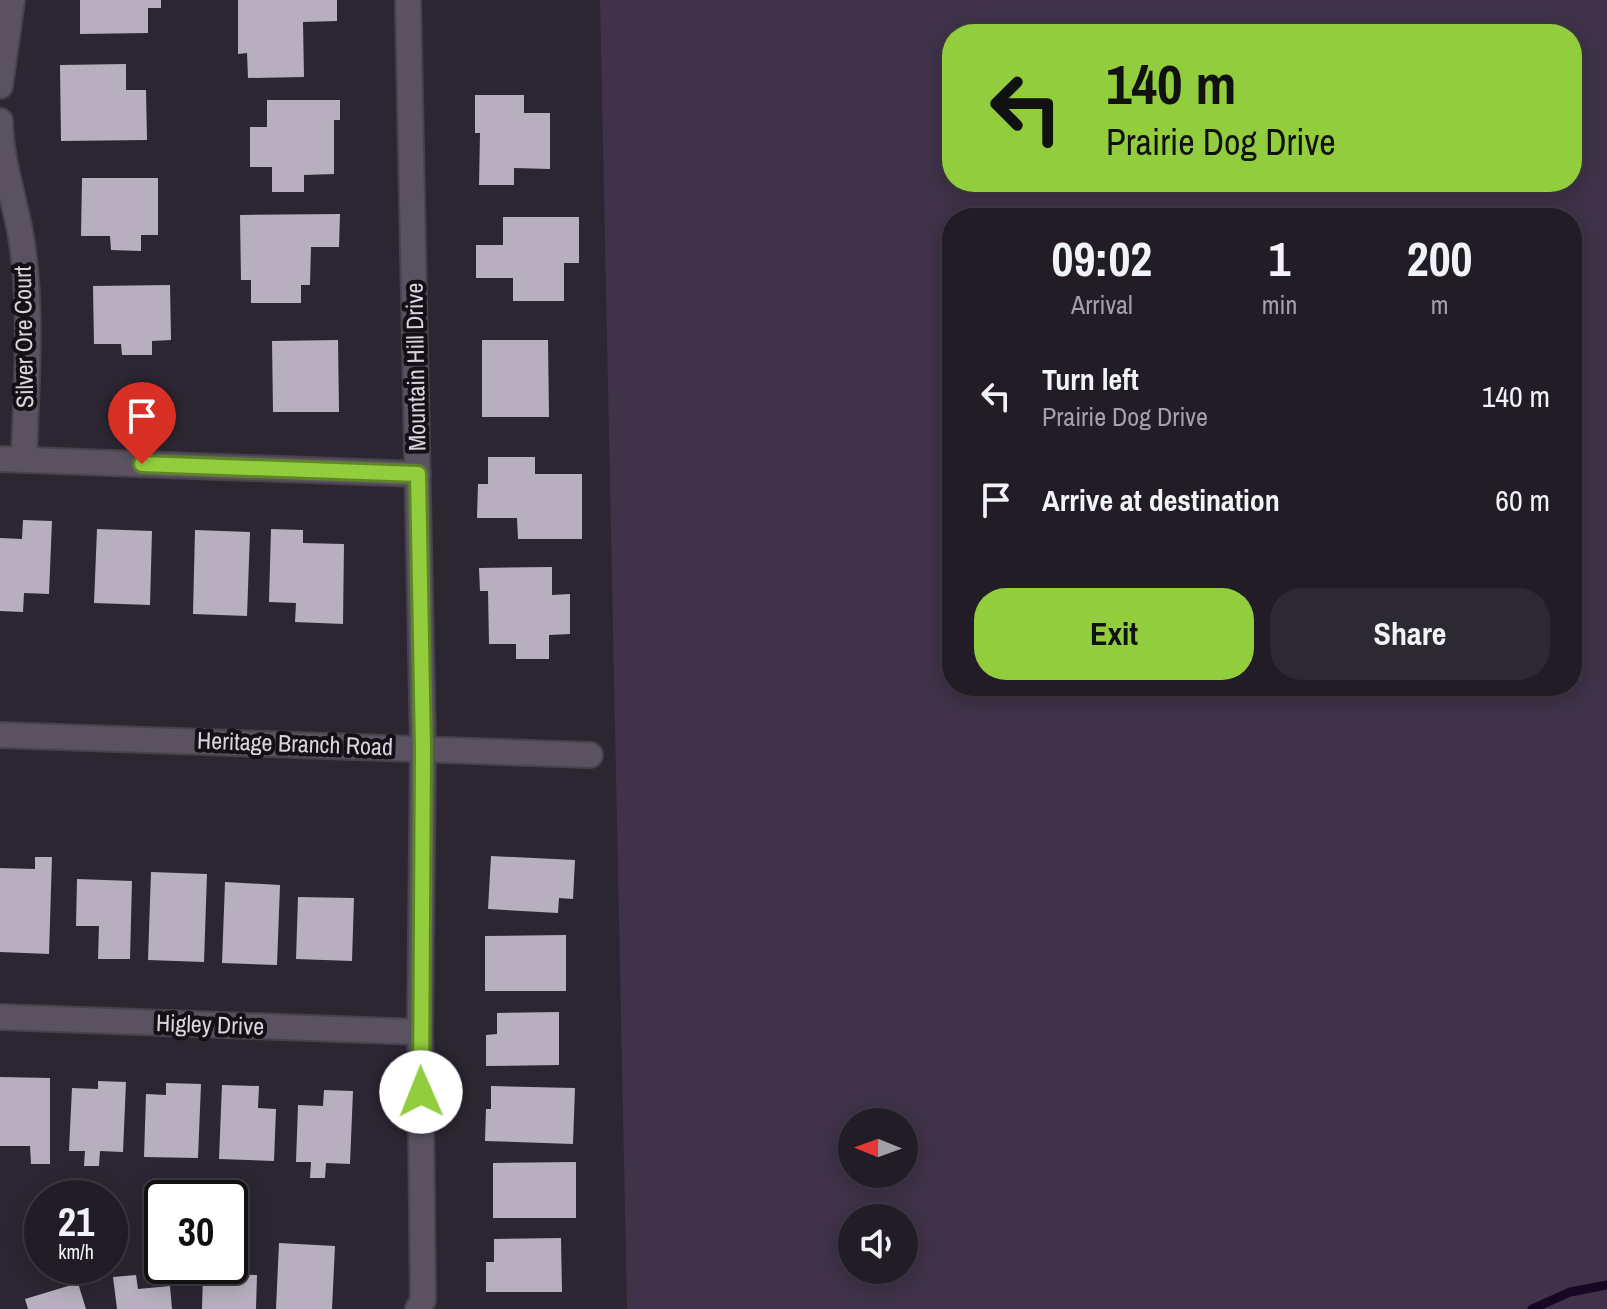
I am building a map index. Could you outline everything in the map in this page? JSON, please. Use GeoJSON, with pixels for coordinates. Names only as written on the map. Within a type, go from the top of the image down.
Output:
{"type":"FeatureCollection","features":[{"type":"Feature","properties":{"kind":"street"},"geometry":{"type":"LineString","coordinates":[[0,86],[12,0]]}},
{"type":"Feature","properties":{"kind":"street","name":"Mountain Hill Drive"},"geometry":{"type":"LineString","coordinates":[[408,0],[423,748],[420,1032],[424,1211],[423,1300],[418,1309]]}},
{"type":"Feature","properties":{"kind":"street","name":"Silver Ore Court"},"geometry":{"type":"LineString","coordinates":[[0,121],[1,153],[21,237],[28,308],[12,459]]}},
{"type":"Feature","properties":{"kind":"street"},"geometry":{"type":"LineString","coordinates":[[12,459],[418,474]]}},
{"type":"Feature","properties":{"kind":"street","name":"Heritage Branch Road"},"geometry":{"type":"LineString","coordinates":[[0,735],[590,755]]}},
{"type":"Feature","properties":{"kind":"street","name":"Higley Drive"},"geometry":{"type":"LineString","coordinates":[[0,1017],[420,1032]]}},
{"type":"Feature","properties":{"kind":"shaded area"},"geometry":{"type":"Polygon","coordinates":[[[600,0],[1607,0],[1607,1309],[627,1309],[600,0]]]}},
{"type":"Feature","properties":{"kind":"building"},"geometry":{"type":"Polygon","coordinates":[[[80,0],[161,0],[161,8],[148,8],[148,33],[80,34],[80,0]]]}},
{"type":"Feature","properties":{"kind":"building"},"geometry":{"type":"Polygon","coordinates":[[[238,0],[337,0],[337,21],[303,22],[304,77],[248,78],[247,53],[238,54],[238,0]]]}},
{"type":"Feature","properties":{"kind":"building"},"geometry":{"type":"Polygon","coordinates":[[[126,64],[126,90],[146,90],[147,140],[61,141],[60,65],[126,64]]]}},
{"type":"Feature","properties":{"kind":"building"},"geometry":{"type":"Polygon","coordinates":[[[475,95],[524,95],[524,113],[550,113],[550,169],[514,168],[514,185],[479,185],[480,133],[475,133],[475,95]]]}},
{"type":"Feature","properties":{"kind":"building"},"geometry":{"type":"Polygon","coordinates":[[[267,100],[340,100],[340,120],[334,120],[334,174],[304,175],[304,192],[272,192],[272,167],[250,167],[250,127],[267,127],[267,100]]]}},
{"type":"Feature","properties":{"kind":"building"},"geometry":{"type":"Polygon","coordinates":[[[82,178],[158,178],[158,235],[141,235],[141,251],[111,250],[110,236],[81,236],[82,178]]]}},
{"type":"Feature","properties":{"kind":"building"},"geometry":{"type":"Polygon","coordinates":[[[340,214],[339,247],[311,247],[310,285],[301,285],[301,303],[251,303],[251,280],[241,280],[240,215],[340,214]]]}},
{"type":"Feature","properties":{"kind":"building"},"geometry":{"type":"Polygon","coordinates":[[[503,217],[579,217],[579,263],[564,263],[564,301],[513,301],[513,278],[476,278],[476,245],[503,245],[503,217]]]}},
{"type":"Feature","properties":{"kind":"building"},"geometry":{"type":"Polygon","coordinates":[[[170,285],[171,340],[152,341],[152,355],[122,355],[121,344],[94,344],[93,286],[170,285]]]}},
{"type":"Feature","properties":{"kind":"building"},"geometry":{"type":"Polygon","coordinates":[[[338,340],[339,412],[273,412],[272,341],[338,340]]]}},
{"type":"Feature","properties":{"kind":"building"},"geometry":{"type":"Polygon","coordinates":[[[482,340],[548,340],[549,417],[482,417],[482,340]]]}},
{"type":"Feature","properties":{"kind":"building"},"geometry":{"type":"Polygon","coordinates":[[[488,457],[535,457],[535,474],[582,474],[582,539],[518,539],[517,518],[477,518],[478,484],[488,484],[488,457]]]}},
{"type":"Feature","properties":{"kind":"building"},"geometry":{"type":"Polygon","coordinates":[[[23,520],[52,521],[49,594],[24,593],[23,612],[0,611],[0,538],[22,539],[23,520]]]}},
{"type":"Feature","properties":{"kind":"building"},"geometry":{"type":"Polygon","coordinates":[[[97,529],[152,531],[150,605],[94,603],[97,529]]]}},
{"type":"Feature","properties":{"kind":"building"},"geometry":{"type":"Polygon","coordinates":[[[271,529],[303,530],[303,543],[344,544],[343,624],[295,622],[296,603],[269,602],[271,529]]]}},
{"type":"Feature","properties":{"kind":"building"},"geometry":{"type":"Polygon","coordinates":[[[195,530],[250,532],[247,616],[193,614],[195,530]]]}},
{"type":"Feature","properties":{"kind":"building"},"geometry":{"type":"Polygon","coordinates":[[[552,567],[552,595],[570,594],[570,634],[549,635],[549,659],[516,659],[516,644],[489,644],[488,591],[480,591],[479,568],[552,567]]]}},
{"type":"Feature","properties":{"kind":"building"},"geometry":{"type":"Polygon","coordinates":[[[491,856],[575,860],[573,899],[559,898],[558,913],[488,909],[491,856]]]}},
{"type":"Feature","properties":{"kind":"building"},"geometry":{"type":"Polygon","coordinates":[[[35,857],[52,857],[49,954],[0,952],[0,868],[35,869],[35,857]]]}},
{"type":"Feature","properties":{"kind":"building"},"geometry":{"type":"Polygon","coordinates":[[[151,872],[207,874],[204,962],[148,960],[151,872]]]}},
{"type":"Feature","properties":{"kind":"building"},"geometry":{"type":"Polygon","coordinates":[[[77,879],[132,881],[130,959],[98,959],[99,926],[76,926],[77,879]]]}},
{"type":"Feature","properties":{"kind":"building"},"geometry":{"type":"Polygon","coordinates":[[[225,882],[280,885],[277,965],[222,963],[225,882]]]}},
{"type":"Feature","properties":{"kind":"building"},"geometry":{"type":"Polygon","coordinates":[[[298,897],[354,898],[352,961],[296,959],[298,897]]]}},
{"type":"Feature","properties":{"kind":"building"},"geometry":{"type":"Polygon","coordinates":[[[566,935],[566,991],[485,991],[485,936],[566,935]]]}},
{"type":"Feature","properties":{"kind":"building"},"geometry":{"type":"Polygon","coordinates":[[[559,1012],[559,1065],[486,1066],[486,1035],[497,1034],[497,1013],[559,1012]]]}},
{"type":"Feature","properties":{"kind":"building"},"geometry":{"type":"Polygon","coordinates":[[[0,1077],[50,1078],[50,1164],[31,1164],[30,1146],[0,1146],[0,1077]]]}},
{"type":"Feature","properties":{"kind":"building"},"geometry":{"type":"Polygon","coordinates":[[[98,1081],[126,1082],[123,1152],[100,1151],[99,1166],[84,1166],[85,1151],[69,1151],[72,1088],[98,1089],[98,1081]]]}},
{"type":"Feature","properties":{"kind":"building"},"geometry":{"type":"Polygon","coordinates":[[[166,1083],[201,1084],[198,1158],[144,1157],[146,1094],[166,1095],[166,1083]]]}},
{"type":"Feature","properties":{"kind":"building"},"geometry":{"type":"Polygon","coordinates":[[[222,1085],[259,1086],[258,1108],[276,1109],[274,1161],[219,1159],[222,1085]]]}},
{"type":"Feature","properties":{"kind":"building"},"geometry":{"type":"Polygon","coordinates":[[[491,1086],[575,1088],[573,1144],[485,1141],[486,1109],[491,1109],[491,1086]]]}},
{"type":"Feature","properties":{"kind":"building"},"geometry":{"type":"Polygon","coordinates":[[[324,1090],[353,1091],[350,1164],[326,1163],[325,1178],[310,1178],[311,1162],[296,1162],[298,1105],[323,1106],[324,1090]]]}},
{"type":"Feature","properties":{"kind":"building"},"geometry":{"type":"Polygon","coordinates":[[[576,1162],[576,1218],[493,1218],[493,1163],[576,1162]]]}},
{"type":"Feature","properties":{"kind":"building"},"geometry":{"type":"Polygon","coordinates":[[[561,1238],[562,1292],[486,1292],[486,1262],[494,1262],[494,1239],[561,1238]]]}},
{"type":"Feature","properties":{"kind":"building"},"geometry":{"type":"Polygon","coordinates":[[[279,1243],[335,1246],[332,1309],[276,1309],[279,1243]]]}},
{"type":"Feature","properties":{"kind":"building"},"geometry":{"type":"Polygon","coordinates":[[[136,1275],[138,1289],[170,1286],[172,1309],[117,1309],[114,1284],[128,1284],[128,1276],[136,1275]]]}},
{"type":"Feature","properties":{"kind":"building"},"geometry":{"type":"Polygon","coordinates":[[[248,1275],[257,1275],[256,1309],[202,1309],[203,1284],[248,1284],[248,1275]]]}},
{"type":"Feature","properties":{"kind":"building"},"geometry":{"type":"Polygon","coordinates":[[[78,1284],[86,1309],[28,1309],[25,1299],[78,1284]]]}},
{"type":"Feature","properties":{"kind":"waterway"},"geometry":{"type":"LineString","coordinates":[[1532,1309],[1570,1292],[1607,1285]]}},
{"type":"Feature","properties":{"kind":"route"},"geometry":{"type":"LineString","coordinates":[[142,464],[418,474],[423,748],[421,1092]]}}]}
